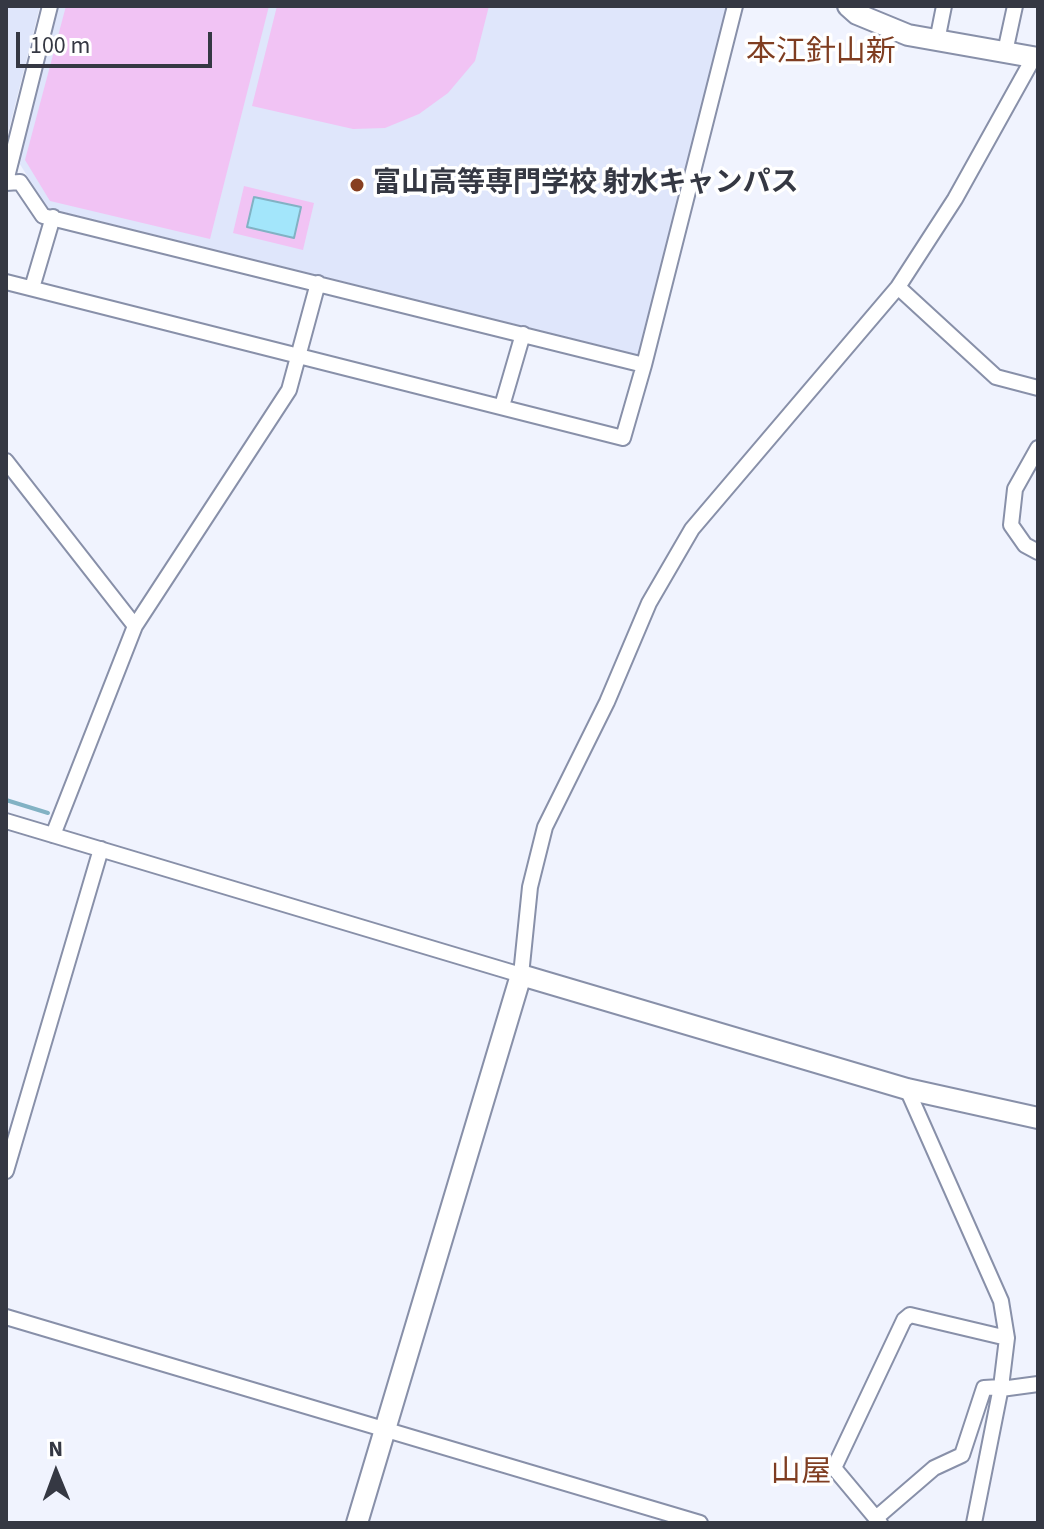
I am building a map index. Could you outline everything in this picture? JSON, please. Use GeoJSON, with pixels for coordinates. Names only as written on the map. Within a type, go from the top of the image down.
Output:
{"type":"FeatureCollection","features":[{"type":"Feature","properties":{"kind":"street"},"geometry":{"type":"LineString","coordinates":[[50,6],[6,182],[20,182],[43,216],[644,365]]}},
{"type":"Feature","properties":{"kind":"street"},"geometry":{"type":"LineString","coordinates":[[6,282],[623,438],[735,6]]}},
{"type":"Feature","properties":{"kind":"street"},"geometry":{"type":"LineString","coordinates":[[357,1523],[521,968],[530,887],[545,827],[607,702],[649,603],[692,529],[898,287],[955,199],[1036,57],[937,41],[883,26],[848,6]]}},
{"type":"Feature","properties":{"kind":"street"},"geometry":{"type":"LineString","coordinates":[[937,41],[944,6]]}},
{"type":"Feature","properties":{"kind":"street"},"geometry":{"type":"LineString","coordinates":[[1005,52],[1015,6]]}},
{"type":"Feature","properties":{"kind":"street"},"geometry":{"type":"LineString","coordinates":[[32,288],[53,217]]}},
{"type":"Feature","properties":{"kind":"street"},"geometry":{"type":"LineString","coordinates":[[54,832],[135,626],[289,390],[318,283]]}},
{"type":"Feature","properties":{"kind":"street"},"geometry":{"type":"LineString","coordinates":[[898,287],[996,377],[1038,388]]}},
{"type":"Feature","properties":{"kind":"street"},"geometry":{"type":"LineString","coordinates":[[502,406],[523,334]]}},
{"type":"Feature","properties":{"kind":"street"},"geometry":{"type":"LineString","coordinates":[[1038,448],[1015,489],[1011,525],[1025,545],[1038,552]]}},
{"type":"Feature","properties":{"kind":"street"},"geometry":{"type":"LineString","coordinates":[[6,461],[135,626]]}},
{"type":"Feature","properties":{"kind":"street"},"geometry":{"type":"LineString","coordinates":[[6,821],[54,832],[101,849],[521,968],[907,1089],[1038,1118]]}},
{"type":"Feature","properties":{"kind":"street"},"geometry":{"type":"LineString","coordinates":[[6,1171],[101,849]]}},
{"type":"Feature","properties":{"kind":"street"},"geometry":{"type":"LineString","coordinates":[[907,1089],[1001,1301],[1007,1338],[1001,1388],[974,1523]]}},
{"type":"Feature","properties":{"kind":"street"},"geometry":{"type":"LineString","coordinates":[[1007,1338],[910,1315],[904,1320],[834,1468],[878,1521],[934,1468],[962,1455],[984,1388],[1038,1384]]}},
{"type":"Feature","properties":{"kind":"street"},"geometry":{"type":"LineString","coordinates":[[6,1317],[700,1523]]}},
{"type":"Feature","properties":{"kind":"shaded area"},"geometry":{"type":"Polygon","coordinates":[[[6,6],[40,6],[6,141],[6,6]]]}},
{"type":"Feature","properties":{"kind":"shaded area","name":"富山高等専門学校 射水キャンパス"},"geometry":{"type":"Polygon","coordinates":[[[58,6],[728,6],[639,355],[47,208],[18,161],[58,6]]]}},
{"type":"Feature","properties":{"kind":"shaded area"},"geometry":{"type":"Polygon","coordinates":[[[66,6],[269,6],[210,239],[50,201],[25,160],[66,6]]]}},
{"type":"Feature","properties":{"kind":"shaded area"},"geometry":{"type":"Polygon","coordinates":[[[277,6],[489,6],[475,61],[448,93],[419,114],[385,128],[353,129],[252,106],[277,6]]]}},
{"type":"Feature","properties":{"kind":"shaded area"},"geometry":{"type":"Polygon","coordinates":[[[244,186],[314,203],[303,250],[233,233],[244,186]]]}},
{"type":"Feature","properties":{"kind":"water"},"geometry":{"type":"Polygon","coordinates":[[[254,197],[301,207],[294,238],[247,227],[254,197]]]}},
{"type":"Feature","properties":{"kind":"waterway"},"geometry":{"type":"LineString","coordinates":[[6,800],[48,813]]}},
{"type":"Feature","properties":{"kind":"place","name":"富山高等専門学校 射水キャンパス"},"geometry":{"type":"Point","coordinates":[357,185]}},
{"type":"Feature","properties":{"kind":"district","name":"本江針山新"},"geometry":{"type":"Point","coordinates":[821,54]}},
{"type":"Feature","properties":{"kind":"district","name":"山屋"},"geometry":{"type":"Point","coordinates":[801,1474]}}]}
